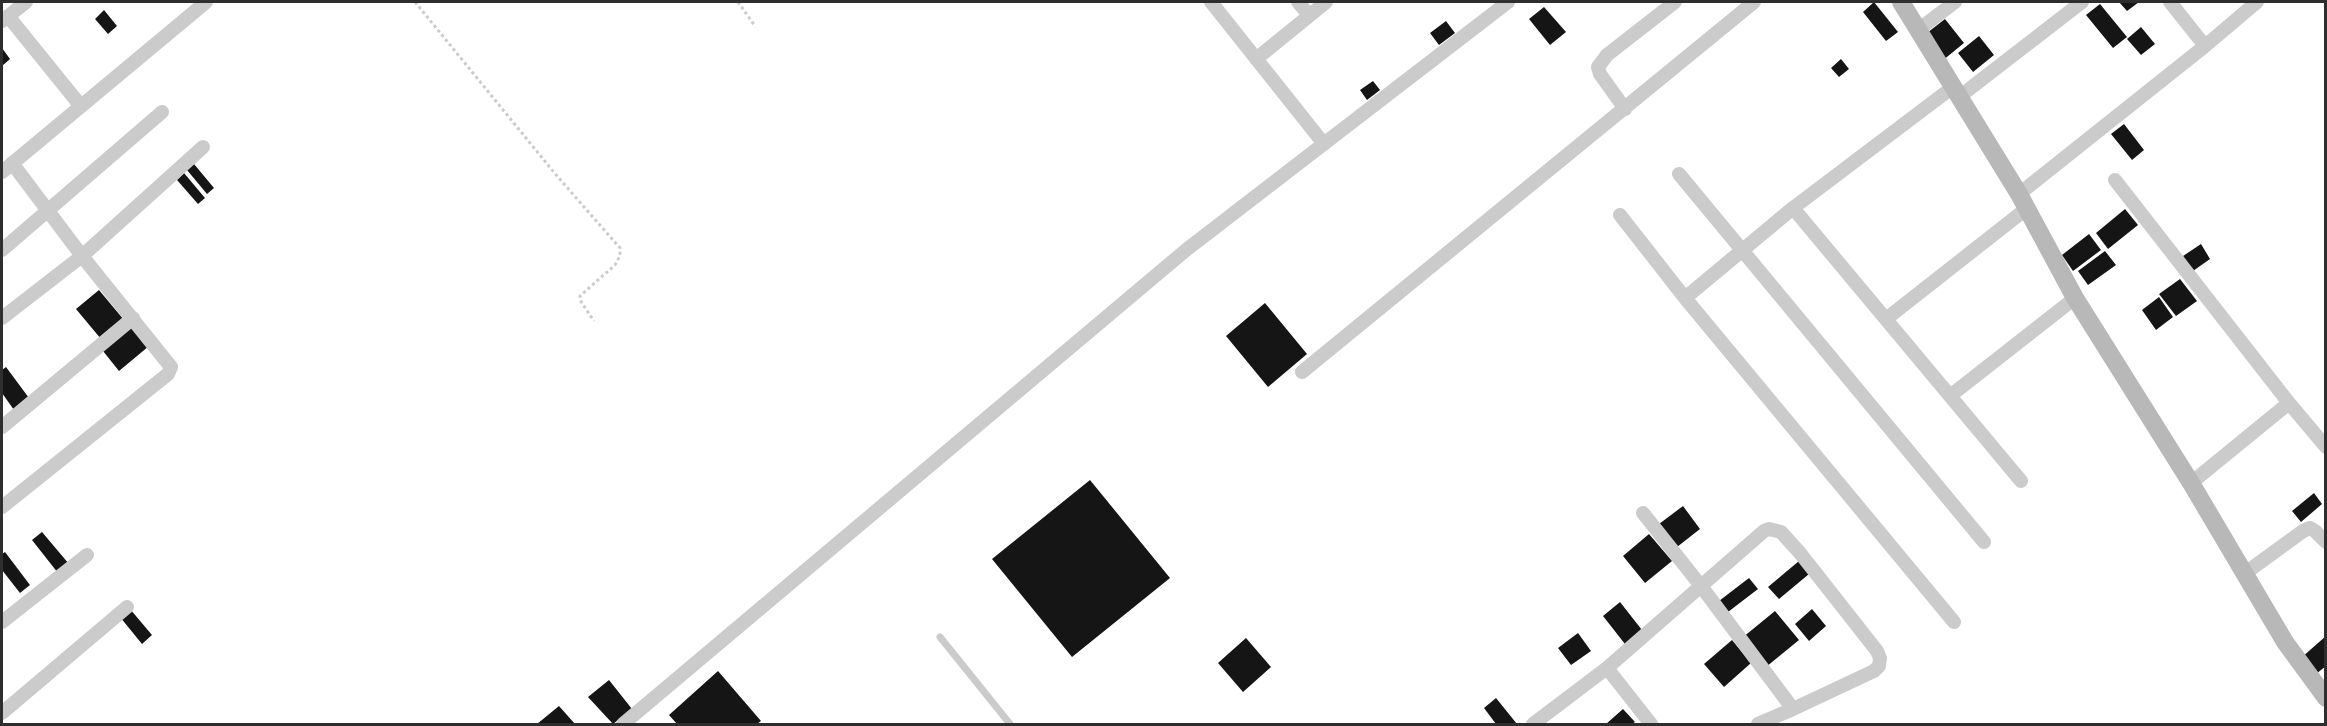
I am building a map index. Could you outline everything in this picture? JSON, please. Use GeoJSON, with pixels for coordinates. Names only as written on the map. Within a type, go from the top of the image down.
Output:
{"type":"FeatureCollection","features":[{"type":"Feature","properties":{"kind":"street"},"geometry":{"type":"LineString","coordinates":[[26,2],[5,19],[80,105]]}},
{"type":"Feature","properties":{"kind":"street"},"geometry":{"type":"LineString","coordinates":[[2,507],[170,372],[171,364],[47,210],[7,168],[206,2]]}},
{"type":"Feature","properties":{"kind":"street"},"geometry":{"type":"LineString","coordinates":[[1211,2],[1324,144]]}},
{"type":"Feature","properties":{"kind":"street"},"geometry":{"type":"LineString","coordinates":[[1298,2],[1310,15]]}},
{"type":"Feature","properties":{"kind":"street"},"geometry":{"type":"LineString","coordinates":[[1256,59],[1326,2]]}},
{"type":"Feature","properties":{"kind":"street"},"geometry":{"type":"LineString","coordinates":[[623,724],[1186,250],[1508,2]]}},
{"type":"Feature","properties":{"kind":"street"},"geometry":{"type":"LineString","coordinates":[[1624,109],[1600,74],[1598,67],[1607,55],[1675,2]]}},
{"type":"Feature","properties":{"kind":"street"},"geometry":{"type":"LineString","coordinates":[[1302,372],[1754,2]]}},
{"type":"Feature","properties":{"kind":"street"},"geometry":{"type":"LineString","coordinates":[[1901,2],[2022,202],[2075,298],[2191,483],[2285,642],[2325,698]]}},
{"type":"Feature","properties":{"kind":"street"},"geometry":{"type":"LineString","coordinates":[[1918,30],[1955,2]]}},
{"type":"Feature","properties":{"kind":"street"},"geometry":{"type":"LineString","coordinates":[[1685,298],[1793,208],[2082,2]]}},
{"type":"Feature","properties":{"kind":"street"},"geometry":{"type":"LineString","coordinates":[[2170,2],[2205,46]]}},
{"type":"Feature","properties":{"kind":"street"},"geometry":{"type":"LineString","coordinates":[[1886,319],[2257,2]]}},
{"type":"Feature","properties":{"kind":"street"},"geometry":{"type":"LineString","coordinates":[[2,250],[162,112]]}},
{"type":"Feature","properties":{"kind":"street"},"geometry":{"type":"LineString","coordinates":[[2,318],[82,256],[203,147]]}},
{"type":"Feature","properties":{"kind":"street"},"geometry":{"type":"LineString","coordinates":[[1678,174],[1984,542]]}},
{"type":"Feature","properties":{"kind":"street"},"geometry":{"type":"LineString","coordinates":[[2115,180],[2325,447]]}},
{"type":"Feature","properties":{"kind":"street"},"geometry":{"type":"LineString","coordinates":[[1793,208],[2021,481]]}},
{"type":"Feature","properties":{"kind":"street"},"geometry":{"type":"LineString","coordinates":[[1620,215],[1685,298],[1954,622]]}},
{"type":"Feature","properties":{"kind":"street"},"geometry":{"type":"LineString","coordinates":[[1950,396],[2075,298]]}},
{"type":"Feature","properties":{"kind":"street"},"geometry":{"type":"LineString","coordinates":[[2,427],[133,318]]}},
{"type":"Feature","properties":{"kind":"street"},"geometry":{"type":"LineString","coordinates":[[2191,483],[2289,404]]}},
{"type":"Feature","properties":{"kind":"street"},"geometry":{"type":"LineString","coordinates":[[1643,513],[1701,586],[1792,709]]}},
{"type":"Feature","properties":{"kind":"street"},"geometry":{"type":"LineString","coordinates":[[2244,574],[2310,528],[2325,542]]}},
{"type":"Feature","properties":{"kind":"street"},"geometry":{"type":"LineString","coordinates":[[1533,724],[1607,668],[1764,531],[1776,530],[1784,535],[1800,554],[1877,651],[1880,663],[1874,671],[1758,724]]}},
{"type":"Feature","properties":{"kind":"street"},"geometry":{"type":"LineString","coordinates":[[2,622],[87,555]]}},
{"type":"Feature","properties":{"kind":"street"},"geometry":{"type":"LineString","coordinates":[[2,713],[127,607]]}},
{"type":"Feature","properties":{"kind":"street"},"geometry":{"type":"LineString","coordinates":[[1607,668],[1651,724]]}},
{"type":"Feature","properties":{"kind":"lane"},"geometry":{"type":"LineString","coordinates":[[940,637],[1010,724]]}},
{"type":"Feature","properties":{"kind":"path"},"geometry":{"type":"LineString","coordinates":[[415,2],[557,176],[620,248],[620,256],[615,265],[580,296],[580,300],[594,321]]}},
{"type":"Feature","properties":{"kind":"path"},"geometry":{"type":"LineString","coordinates":[[738,2],[755,26]]}},
{"type":"Feature","properties":{"kind":"building"},"geometry":{"type":"Polygon","coordinates":[[[1874,2],[1898,32],[1886,41],[1863,12],[1874,2]]]}},
{"type":"Feature","properties":{"kind":"building"},"geometry":{"type":"Polygon","coordinates":[[[2119,2],[2139,2],[2127,11],[2119,2]]]}},
{"type":"Feature","properties":{"kind":"building"},"geometry":{"type":"Polygon","coordinates":[[[2100,4],[2127,37],[2113,48],[2086,15],[2100,4]]]}},
{"type":"Feature","properties":{"kind":"building"},"geometry":{"type":"Polygon","coordinates":[[[1544,7],[1566,32],[1550,45],[1529,19],[1544,7]]]}},
{"type":"Feature","properties":{"kind":"building"},"geometry":{"type":"Polygon","coordinates":[[[104,10],[117,26],[108,34],[95,19],[104,10]]]}},
{"type":"Feature","properties":{"kind":"building"},"geometry":{"type":"Polygon","coordinates":[[[1945,19],[1964,43],[1942,61],[1923,36],[1945,19]]]}},
{"type":"Feature","properties":{"kind":"building"},"geometry":{"type":"Polygon","coordinates":[[[1446,21],[1455,33],[1439,45],[1430,33],[1446,21]]]}},
{"type":"Feature","properties":{"kind":"building"},"geometry":{"type":"Polygon","coordinates":[[[2141,27],[2155,44],[2141,55],[2127,39],[2141,27]]]}},
{"type":"Feature","properties":{"kind":"building"},"geometry":{"type":"Polygon","coordinates":[[[1979,36],[1994,55],[1973,72],[1958,53],[1979,36]]]}},
{"type":"Feature","properties":{"kind":"building"},"geometry":{"type":"Polygon","coordinates":[[[2,48],[10,59],[2,66],[2,48]]]}},
{"type":"Feature","properties":{"kind":"building"},"geometry":{"type":"Polygon","coordinates":[[[1841,59],[1849,69],[1839,77],[1831,68],[1841,59]]]}},
{"type":"Feature","properties":{"kind":"building"},"geometry":{"type":"Polygon","coordinates":[[[1373,81],[1380,90],[1367,100],[1360,90],[1373,81]]]}},
{"type":"Feature","properties":{"kind":"building"},"geometry":{"type":"Polygon","coordinates":[[[2124,124],[2144,150],[2132,160],[2111,134],[2124,124]]]}},
{"type":"Feature","properties":{"kind":"building"},"geometry":{"type":"Polygon","coordinates":[[[194,164],[214,188],[207,194],[187,170],[194,164]]]}},
{"type":"Feature","properties":{"kind":"building"},"geometry":{"type":"Polygon","coordinates":[[[184,173],[205,198],[198,204],[177,180],[184,173]]]}},
{"type":"Feature","properties":{"kind":"building"},"geometry":{"type":"Polygon","coordinates":[[[2125,209],[2138,225],[2108,249],[2096,233],[2125,209]]]}},
{"type":"Feature","properties":{"kind":"building"},"geometry":{"type":"Polygon","coordinates":[[[2089,234],[2101,250],[2073,271],[2062,255],[2089,234]]]}},
{"type":"Feature","properties":{"kind":"building"},"geometry":{"type":"Polygon","coordinates":[[[2201,244],[2210,259],[2193,271],[2183,256],[2201,244]]]}},
{"type":"Feature","properties":{"kind":"building"},"geometry":{"type":"Polygon","coordinates":[[[2105,251],[2116,265],[2088,285],[2078,271],[2105,251]]]}},
{"type":"Feature","properties":{"kind":"building"},"geometry":{"type":"Polygon","coordinates":[[[2180,279],[2197,301],[2176,316],[2159,294],[2180,279]]]}},
{"type":"Feature","properties":{"kind":"building"},"geometry":{"type":"Polygon","coordinates":[[[99,290],[124,320],[101,339],[76,309],[99,290]]]}},
{"type":"Feature","properties":{"kind":"building"},"geometry":{"type":"Polygon","coordinates":[[[2159,297],[2173,317],[2156,330],[2142,310],[2159,297]]]}},
{"type":"Feature","properties":{"kind":"building"},"geometry":{"type":"Polygon","coordinates":[[[1265,303],[1307,354],[1268,387],[1226,336],[1265,303]]]}},
{"type":"Feature","properties":{"kind":"building"},"geometry":{"type":"Polygon","coordinates":[[[132,327],[149,346],[119,371],[103,351],[132,327]]]}},
{"type":"Feature","properties":{"kind":"building"},"geometry":{"type":"Polygon","coordinates":[[[6,367],[29,398],[14,410],[2,393],[2,370],[6,367]]]}},
{"type":"Feature","properties":{"kind":"building"},"geometry":{"type":"Polygon","coordinates":[[[1090,480],[1170,578],[1072,657],[992,559],[1090,480]]]}},
{"type":"Feature","properties":{"kind":"building"},"geometry":{"type":"Polygon","coordinates":[[[2314,493],[2322,504],[2301,522],[2292,511],[2314,493]]]}},
{"type":"Feature","properties":{"kind":"building"},"geometry":{"type":"Polygon","coordinates":[[[1683,506],[1700,529],[1677,547],[1659,524],[1683,506]]]}},
{"type":"Feature","properties":{"kind":"building"},"geometry":{"type":"Polygon","coordinates":[[[42,532],[69,564],[58,573],[32,540],[42,532]]]}},
{"type":"Feature","properties":{"kind":"building"},"geometry":{"type":"Polygon","coordinates":[[[1649,534],[1672,561],[1645,583],[1623,556],[1649,534]]]}},
{"type":"Feature","properties":{"kind":"building"},"geometry":{"type":"Polygon","coordinates":[[[5,552],[30,585],[20,593],[2,570],[2,554],[5,552]]]}},
{"type":"Feature","properties":{"kind":"building"},"geometry":{"type":"Polygon","coordinates":[[[1799,561],[1809,574],[1779,599],[1768,587],[1799,561]]]}},
{"type":"Feature","properties":{"kind":"building"},"geometry":{"type":"Polygon","coordinates":[[[1749,578],[1758,589],[1728,612],[1719,601],[1749,578]]]}},
{"type":"Feature","properties":{"kind":"building"},"geometry":{"type":"Polygon","coordinates":[[[1620,602],[1642,630],[1625,644],[1603,616],[1620,602]]]}},
{"type":"Feature","properties":{"kind":"building"},"geometry":{"type":"Polygon","coordinates":[[[130,609],[152,635],[142,644],[120,617],[130,609]]]}},
{"type":"Feature","properties":{"kind":"building"},"geometry":{"type":"Polygon","coordinates":[[[1812,609],[1826,626],[1809,641],[1795,624],[1812,609]]]}},
{"type":"Feature","properties":{"kind":"building"},"geometry":{"type":"Polygon","coordinates":[[[1775,611],[1799,640],[1766,667],[1742,638],[1775,611]]]}},
{"type":"Feature","properties":{"kind":"building"},"geometry":{"type":"Polygon","coordinates":[[[1578,633],[1591,651],[1571,665],[1558,648],[1578,633]]]}},
{"type":"Feature","properties":{"kind":"building"},"geometry":{"type":"Polygon","coordinates":[[[2326,636],[2326,666],[2316,674],[2301,658],[2326,636]]]}},
{"type":"Feature","properties":{"kind":"building"},"geometry":{"type":"Polygon","coordinates":[[[1246,638],[1271,667],[1243,692],[1218,663],[1246,638]]]}},
{"type":"Feature","properties":{"kind":"building"},"geometry":{"type":"Polygon","coordinates":[[[1732,640],[1751,663],[1724,687],[1704,664],[1732,640]]]}},
{"type":"Feature","properties":{"kind":"building"},"geometry":{"type":"Polygon","coordinates":[[[718,671],[761,721],[757,724],[677,724],[669,715],[718,671]]]}},
{"type":"Feature","properties":{"kind":"building"},"geometry":{"type":"Polygon","coordinates":[[[609,680],[632,709],[613,724],[588,697],[609,680]]]}},
{"type":"Feature","properties":{"kind":"building"},"geometry":{"type":"Polygon","coordinates":[[[1496,698],[1517,724],[1496,724],[1484,708],[1496,698]]]}},
{"type":"Feature","properties":{"kind":"building"},"geometry":{"type":"Polygon","coordinates":[[[559,706],[575,724],[537,724],[559,706]]]}},
{"type":"Feature","properties":{"kind":"building"},"geometry":{"type":"Polygon","coordinates":[[[1623,709],[1635,722],[1606,724],[1623,709]]]}}]}
